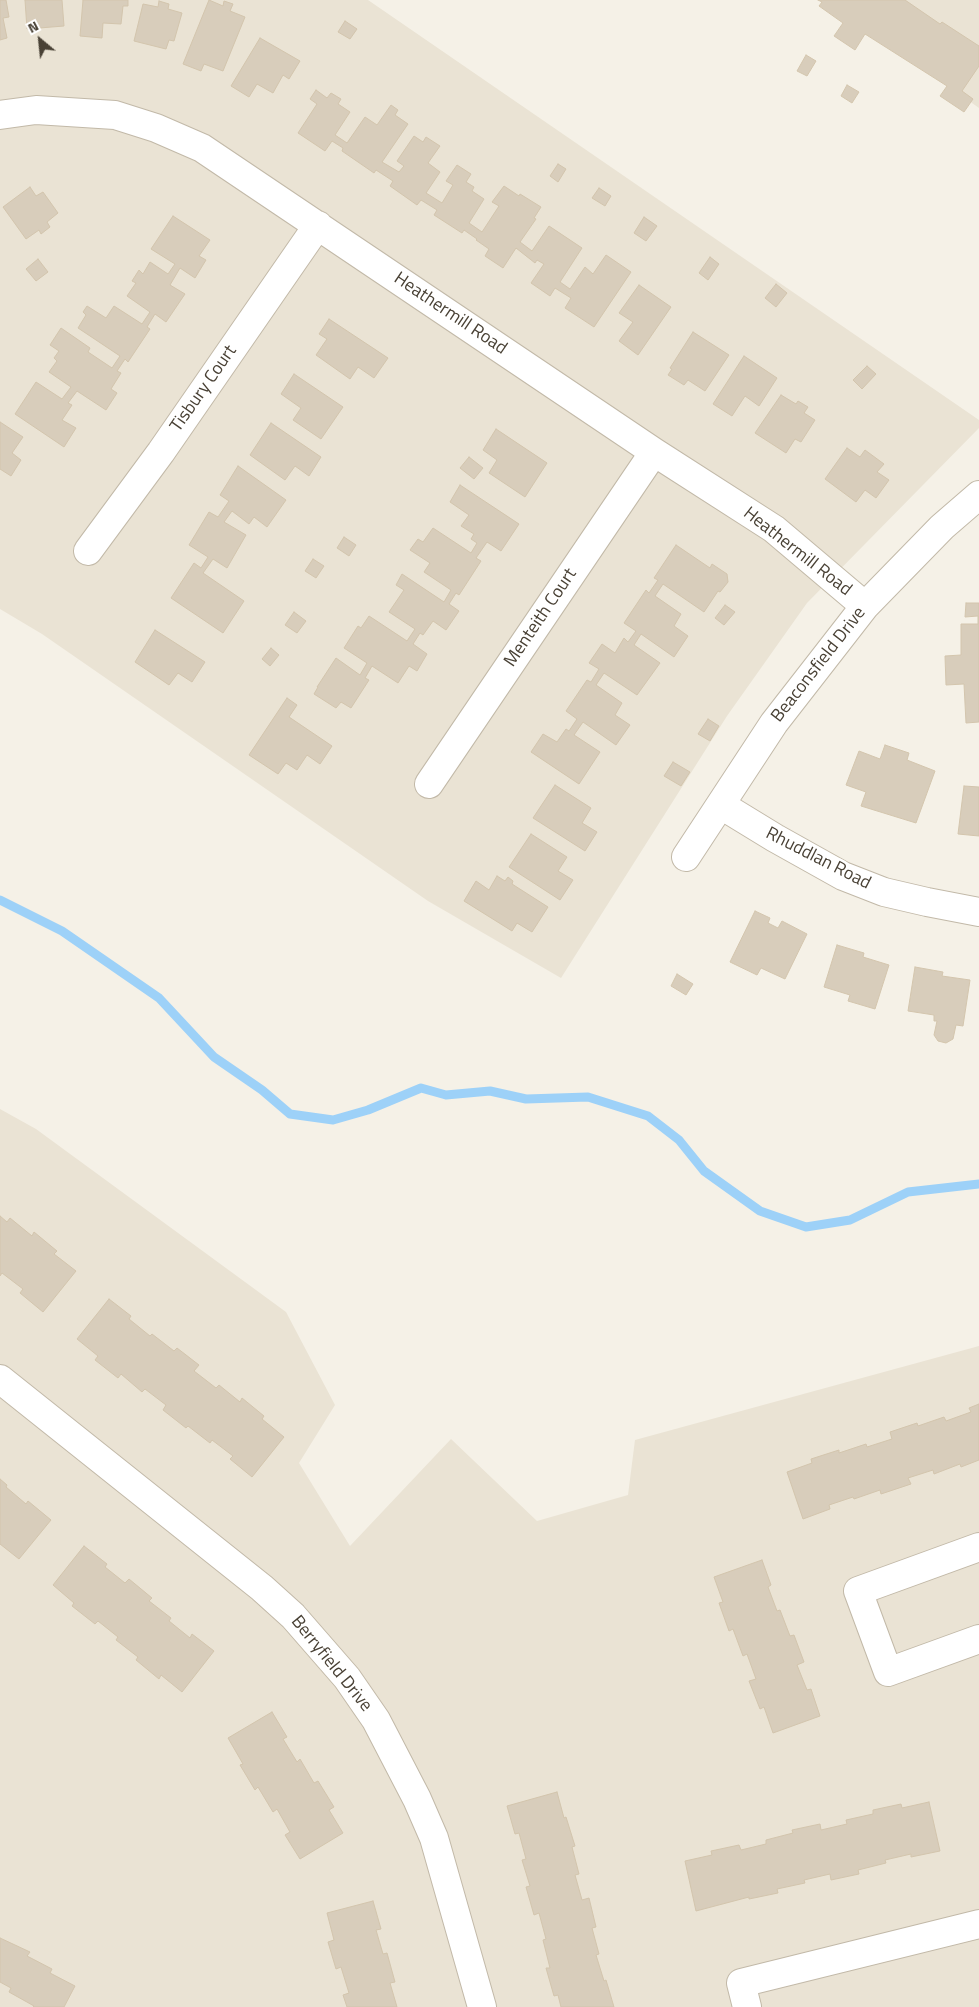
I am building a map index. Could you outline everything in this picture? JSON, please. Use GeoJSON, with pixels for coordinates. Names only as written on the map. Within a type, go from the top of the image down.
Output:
{"type":"FeatureCollection","features":[{"type":"Feature","properties":{"kind":"street","name":"Heathermill Road"},"geometry":{"type":"LineString","coordinates":[[0,115],[36,110],[115,115],[156,128],[202,148],[654,452],[774,529],[865,606]]}},
{"type":"Feature","properties":{"kind":"street","name":"Tisbury Court"},"geometry":{"type":"LineString","coordinates":[[88,551],[167,444],[318,225]]}},
{"type":"Feature","properties":{"kind":"street","name":"Menteith Court"},"geometry":{"type":"LineString","coordinates":[[429,784],[654,452]]}},
{"type":"Feature","properties":{"kind":"street","name":"Beaconsfield Drive"},"geometry":{"type":"LineString","coordinates":[[686,857],[774,723],[865,606],[942,527],[979,495]]}},
{"type":"Feature","properties":{"kind":"street","name":"Rhuddlan Road"},"geometry":{"type":"LineString","coordinates":[[721,805],[843,876],[884,892],[979,912]]}},
{"type":"Feature","properties":{"kind":"street","name":"Berryfield Drive"},"geometry":{"type":"LineString","coordinates":[[0,1379],[262,1588],[293,1616],[347,1678],[376,1720],[417,1799],[434,1838],[482,2007]]}},
{"type":"Feature","properties":{"kind":"street"},"geometry":{"type":"LineString","coordinates":[[979,1547],[858,1591],[888,1672],[979,1639]]}},
{"type":"Feature","properties":{"kind":"street"},"geometry":{"type":"LineString","coordinates":[[747,2007],[741,1983],[979,1924]]}},
{"type":"Feature","properties":{"kind":"shaded area"},"geometry":{"type":"Polygon","coordinates":[[[0,0],[368,0],[979,420],[979,428],[807,603],[727,716],[561,978],[428,901],[42,634],[0,609],[0,0]]]}},
{"type":"Feature","properties":{"kind":"shaded area"},"geometry":{"type":"Polygon","coordinates":[[[828,0],[979,0],[979,108],[828,0]]]}},
{"type":"Feature","properties":{"kind":"shaded area"},"geometry":{"type":"Polygon","coordinates":[[[0,1109],[36,1129],[286,1312],[335,1405],[299,1463],[350,1546],[451,1439],[537,1521],[628,1495],[635,1440],[979,1346],[979,2007],[0,2007],[0,1109]]]}},
{"type":"Feature","properties":{"kind":"building"},"geometry":{"type":"Polygon","coordinates":[[[0,0],[6,0],[9,17],[3,18],[7,38],[0,40],[0,0]]]}},
{"type":"Feature","properties":{"kind":"building"},"geometry":{"type":"Polygon","coordinates":[[[25,0],[62,0],[64,26],[27,29],[25,0]]]}},
{"type":"Feature","properties":{"kind":"building"},"geometry":{"type":"Polygon","coordinates":[[[83,0],[128,0],[128,6],[123,6],[121,24],[103,23],[102,38],[80,36],[83,0]]]}},
{"type":"Feature","properties":{"kind":"building"},"geometry":{"type":"Polygon","coordinates":[[[209,0],[223,6],[224,1],[233,4],[230,11],[245,17],[223,71],[204,64],[201,71],[183,64],[209,0]]]}},
{"type":"Feature","properties":{"kind":"building"},"geometry":{"type":"Polygon","coordinates":[[[818,0],[905,0],[940,24],[942,22],[979,46],[979,66],[962,91],[973,99],[964,112],[940,96],[947,86],[865,34],[855,50],[834,36],[843,23],[819,6],[822,2],[818,0]]]}},
{"type":"Feature","properties":{"kind":"building"},"geometry":{"type":"Polygon","coordinates":[[[159,1],[169,4],[168,9],[182,13],[174,41],[169,40],[166,49],[134,41],[143,4],[158,7],[159,1]]]}},
{"type":"Feature","properties":{"kind":"building"},"geometry":{"type":"Polygon","coordinates":[[[345,21],[357,29],[350,39],[338,32],[345,21]]]}},
{"type":"Feature","properties":{"kind":"building"},"geometry":{"type":"Polygon","coordinates":[[[260,38],[300,61],[289,79],[283,75],[273,93],[257,84],[249,97],[231,86],[260,38]]]}},
{"type":"Feature","properties":{"kind":"building"},"geometry":{"type":"Polygon","coordinates":[[[806,55],[816,61],[807,76],[797,71],[806,55]]]}},
{"type":"Feature","properties":{"kind":"building"},"geometry":{"type":"Polygon","coordinates":[[[847,85],[859,92],[852,103],[841,96],[847,85]]]}},
{"type":"Feature","properties":{"kind":"building"},"geometry":{"type":"Polygon","coordinates":[[[316,90],[327,98],[331,93],[341,99],[338,104],[350,112],[335,135],[347,143],[365,117],[377,125],[391,105],[398,110],[395,115],[408,124],[382,162],[399,172],[404,166],[397,161],[414,136],[423,142],[426,137],[440,146],[428,163],[440,172],[426,193],[442,203],[453,185],[446,181],[457,165],[471,174],[466,182],[474,187],[472,191],[484,199],[469,223],[482,232],[499,206],[492,202],[504,186],[541,207],[534,218],[536,219],[520,242],[532,251],[549,226],[582,248],[560,282],[570,289],[585,267],[593,274],[606,255],[631,272],[594,327],[565,308],[571,298],[555,288],[550,296],[531,283],[544,264],[537,260],[535,263],[516,248],[503,268],[485,256],[489,249],[477,239],[464,230],[462,233],[434,215],[437,210],[421,200],[417,205],[390,186],[393,181],[376,170],[374,173],[342,151],[343,148],[332,141],[325,151],[298,133],[317,104],[310,99],[316,90]]]}},
{"type":"Feature","properties":{"kind":"building"},"geometry":{"type":"Polygon","coordinates":[[[558,164],[566,169],[558,182],[550,176],[558,164]]]}},
{"type":"Feature","properties":{"kind":"building"},"geometry":{"type":"Polygon","coordinates":[[[30,187],[36,196],[43,192],[58,213],[47,222],[50,227],[41,234],[39,230],[26,239],[3,207],[30,187]]]}},
{"type":"Feature","properties":{"kind":"building"},"geometry":{"type":"Polygon","coordinates":[[[599,188],[611,196],[605,206],[592,198],[599,188]]]}},
{"type":"Feature","properties":{"kind":"building"},"geometry":{"type":"Polygon","coordinates":[[[173,216],[210,240],[199,256],[206,260],[195,278],[180,268],[170,285],[185,294],[166,322],[155,314],[147,327],[150,329],[128,362],[125,359],[117,371],[121,373],[111,389],[117,393],[106,410],[77,391],[68,403],[72,405],[62,420],[76,428],[64,447],[15,414],[36,382],[62,399],[71,387],[49,372],[57,361],[54,358],[59,351],[50,345],[61,328],[90,348],[88,352],[112,368],[120,356],[78,328],[86,315],[83,312],[87,306],[106,318],[114,306],[142,324],[150,312],[127,296],[136,283],[132,281],[139,270],[143,274],[150,262],[168,274],[175,264],[151,249],[173,216]]]}},
{"type":"Feature","properties":{"kind":"building"},"geometry":{"type":"Polygon","coordinates":[[[644,217],[657,226],[646,241],[634,233],[644,217]]]}},
{"type":"Feature","properties":{"kind":"building"},"geometry":{"type":"Polygon","coordinates":[[[710,257],[719,264],[708,280],[699,273],[710,257]]]}},
{"type":"Feature","properties":{"kind":"building"},"geometry":{"type":"Polygon","coordinates":[[[38,259],[48,272],[36,281],[26,269],[38,259]]]}},
{"type":"Feature","properties":{"kind":"building"},"geometry":{"type":"Polygon","coordinates":[[[776,284],[787,293],[776,307],[765,298],[776,284]]]}},
{"type":"Feature","properties":{"kind":"building"},"geometry":{"type":"Polygon","coordinates":[[[639,285],[671,307],[638,355],[619,341],[633,322],[619,313],[639,285]]]}},
{"type":"Feature","properties":{"kind":"building"},"geometry":{"type":"Polygon","coordinates":[[[329,319],[388,358],[374,378],[358,367],[350,379],[316,355],[327,339],[319,334],[329,319]]]}},
{"type":"Feature","properties":{"kind":"building"},"geometry":{"type":"Polygon","coordinates":[[[693,332],[729,355],[705,391],[688,380],[684,385],[668,375],[672,369],[670,368],[693,332]]]}},
{"type":"Feature","properties":{"kind":"building"},"geometry":{"type":"Polygon","coordinates":[[[744,356],[777,378],[759,406],[745,396],[732,416],[713,404],[744,356]]]}},
{"type":"Feature","properties":{"kind":"building"},"geometry":{"type":"Polygon","coordinates":[[[867,366],[876,374],[862,389],[853,380],[867,366]]]}},
{"type":"Feature","properties":{"kind":"building"},"geometry":{"type":"Polygon","coordinates":[[[294,374],[343,407],[321,439],[293,420],[301,408],[281,394],[294,374]]]}},
{"type":"Feature","properties":{"kind":"building"},"geometry":{"type":"Polygon","coordinates":[[[781,395],[796,404],[798,401],[808,407],[804,413],[815,420],[801,442],[795,439],[786,453],[755,433],[781,395]]]}},
{"type":"Feature","properties":{"kind":"building"},"geometry":{"type":"Polygon","coordinates":[[[0,422],[23,437],[12,453],[21,460],[11,476],[0,469],[0,422]]]}},
{"type":"Feature","properties":{"kind":"building"},"geometry":{"type":"Polygon","coordinates":[[[271,423],[321,457],[309,476],[295,466],[285,480],[250,455],[271,423]]]}},
{"type":"Feature","properties":{"kind":"building"},"geometry":{"type":"Polygon","coordinates":[[[496,429],[547,463],[525,497],[489,473],[497,460],[483,450],[496,429]]]}},
{"type":"Feature","properties":{"kind":"building"},"geometry":{"type":"Polygon","coordinates":[[[847,448],[860,457],[865,450],[884,464],[877,472],[889,480],[876,498],[865,490],[856,502],[825,479],[847,448]]]}},
{"type":"Feature","properties":{"kind":"building"},"geometry":{"type":"Polygon","coordinates":[[[469,457],[483,468],[474,479],[460,468],[469,457]]]}},
{"type":"Feature","properties":{"kind":"building"},"geometry":{"type":"Polygon","coordinates":[[[238,466],[286,500],[267,527],[254,517],[249,524],[232,511],[224,522],[246,535],[227,568],[213,559],[203,573],[244,601],[223,633],[171,598],[194,563],[201,568],[208,557],[189,545],[209,512],[218,517],[229,501],[220,495],[238,466]]]}},
{"type":"Feature","properties":{"kind":"building"},"geometry":{"type":"Polygon","coordinates":[[[460,485],[519,524],[501,551],[487,542],[476,558],[481,561],[459,595],[456,593],[449,604],[459,611],[446,630],[433,621],[423,635],[420,633],[413,644],[427,654],[417,671],[409,666],[398,683],[372,666],[365,678],[369,680],[351,708],[341,702],[336,708],[314,694],[336,658],[360,675],[367,663],[344,648],[358,626],[361,628],[369,616],[407,641],[415,629],[389,612],[404,590],[396,585],[402,574],[444,602],[451,590],[424,572],[430,563],[410,550],[418,539],[423,542],[433,528],[471,553],[477,543],[471,539],[474,534],[461,526],[469,515],[450,502],[460,485]]]}},
{"type":"Feature","properties":{"kind":"building"},"geometry":{"type":"Polygon","coordinates":[[[344,537],[356,545],[349,556],[337,548],[344,537]]]}},
{"type":"Feature","properties":{"kind":"building"},"geometry":{"type":"Polygon","coordinates":[[[676,545],[710,568],[712,564],[727,574],[728,582],[720,592],[718,591],[704,612],[663,584],[655,596],[681,614],[674,626],[688,636],[674,657],[641,634],[634,645],[660,663],[637,695],[604,673],[596,685],[622,703],[615,715],[630,725],[616,745],[583,722],[574,735],[600,752],[579,784],[531,752],[543,734],[557,742],[566,729],[569,731],[577,719],[566,711],[587,680],[591,682],[599,669],[589,663],[602,644],[615,653],[624,638],[628,642],[636,631],[624,623],[646,590],[649,593],[658,580],[654,578],[676,545]]]}},
{"type":"Feature","properties":{"kind":"building"},"geometry":{"type":"Polygon","coordinates":[[[313,559],[324,566],[316,578],[305,571],[313,559]]]}},
{"type":"Feature","properties":{"kind":"building"},"geometry":{"type":"Polygon","coordinates":[[[966,603],[979,603],[979,722],[966,723],[964,684],[946,685],[945,656],[961,655],[961,624],[978,624],[978,616],[965,617],[966,603]]]}},
{"type":"Feature","properties":{"kind":"building"},"geometry":{"type":"Polygon","coordinates":[[[725,605],[735,612],[724,625],[715,618],[725,605]]]}},
{"type":"Feature","properties":{"kind":"building"},"geometry":{"type":"Polygon","coordinates":[[[294,612],[306,621],[297,633],[285,625],[294,612]]]}},
{"type":"Feature","properties":{"kind":"building"},"geometry":{"type":"Polygon","coordinates":[[[155,630],[205,662],[192,682],[178,673],[169,685],[135,662],[155,630]]]}},
{"type":"Feature","properties":{"kind":"building"},"geometry":{"type":"Polygon","coordinates":[[[271,648],[279,655],[270,666],[262,659],[271,648]]]}},
{"type":"Feature","properties":{"kind":"building"},"geometry":{"type":"Polygon","coordinates":[[[287,698],[297,705],[289,717],[332,746],[320,764],[307,755],[297,770],[286,763],[278,774],[249,755],[287,698]]]}},
{"type":"Feature","properties":{"kind":"building"},"geometry":{"type":"Polygon","coordinates":[[[708,719],[719,726],[710,741],[698,734],[708,719]]]}},
{"type":"Feature","properties":{"kind":"building"},"geometry":{"type":"Polygon","coordinates":[[[885,745],[909,753],[907,760],[935,771],[916,823],[861,806],[866,792],[846,785],[859,751],[880,759],[885,745]]]}},
{"type":"Feature","properties":{"kind":"building"},"geometry":{"type":"Polygon","coordinates":[[[673,762],[690,772],[681,786],[664,776],[673,762]]]}},
{"type":"Feature","properties":{"kind":"building"},"geometry":{"type":"Polygon","coordinates":[[[555,785],[591,808],[582,823],[597,832],[585,851],[533,818],[555,785]]]}},
{"type":"Feature","properties":{"kind":"building"},"geometry":{"type":"Polygon","coordinates":[[[964,786],[979,787],[979,836],[958,834],[964,786]]]}},
{"type":"Feature","properties":{"kind":"building"},"geometry":{"type":"Polygon","coordinates":[[[531,834],[567,857],[558,871],[573,880],[560,900],[509,867],[531,834]]]}},
{"type":"Feature","properties":{"kind":"building"},"geometry":{"type":"Polygon","coordinates":[[[497,876],[505,881],[508,877],[513,881],[512,884],[548,907],[532,932],[517,923],[512,931],[464,901],[476,881],[489,890],[497,876]]]}},
{"type":"Feature","properties":{"kind":"building"},"geometry":{"type":"Polygon","coordinates":[[[755,911],[770,918],[768,923],[778,928],[782,921],[807,934],[785,979],[761,968],[757,975],[730,962],[755,911]]]}},
{"type":"Feature","properties":{"kind":"building"},"geometry":{"type":"Polygon","coordinates":[[[837,945],[864,953],[863,957],[889,965],[875,1009],[848,1001],[850,995],[824,987],[837,945]]]}},
{"type":"Feature","properties":{"kind":"building"},"geometry":{"type":"Polygon","coordinates":[[[915,967],[943,972],[942,976],[970,980],[963,1026],[956,1025],[953,1039],[946,1043],[938,1041],[934,1035],[937,1021],[934,1021],[934,1015],[908,1011],[915,967]]]}},
{"type":"Feature","properties":{"kind":"building"},"geometry":{"type":"Polygon","coordinates":[[[677,974],[693,984],[686,995],[671,986],[677,974]]]}},
{"type":"Feature","properties":{"kind":"building"},"geometry":{"type":"Polygon","coordinates":[[[0,1216],[7,1222],[10,1218],[32,1236],[34,1232],[57,1251],[54,1254],[76,1271],[43,1312],[20,1293],[23,1289],[2,1273],[0,1276],[0,1216]]]}},
{"type":"Feature","properties":{"kind":"building"},"geometry":{"type":"Polygon","coordinates":[[[109,1299],[131,1316],[129,1319],[150,1336],[152,1334],[174,1351],[177,1348],[199,1365],[194,1371],[216,1388],[219,1385],[240,1402],[242,1398],[264,1416],[262,1419],[284,1437],[252,1477],[230,1459],[233,1456],[212,1440],[210,1443],[188,1426],[186,1428],[163,1410],[166,1405],[145,1389],[142,1392],[121,1374],[118,1378],[95,1360],[98,1356],[77,1339],[109,1299]]]}},
{"type":"Feature","properties":{"kind":"building"},"geometry":{"type":"Polygon","coordinates":[[[979,1404],[979,1460],[961,1467],[960,1464],[934,1474],[933,1470],[908,1478],[911,1484],[881,1494],[880,1490],[854,1499],[853,1497],[829,1505],[830,1509],[803,1519],[787,1472],[812,1463],[811,1459],[839,1450],[839,1453],[866,1444],[867,1447],[892,1439],[890,1432],[917,1423],[918,1426],[944,1417],[946,1421],[971,1412],[969,1408],[979,1404]]]}},
{"type":"Feature","properties":{"kind":"building"},"geometry":{"type":"Polygon","coordinates":[[[0,1479],[7,1485],[6,1487],[26,1504],[28,1501],[51,1520],[19,1559],[0,1544],[0,1479]]]}},
{"type":"Feature","properties":{"kind":"building"},"geometry":{"type":"Polygon","coordinates":[[[84,1546],[107,1564],[105,1567],[125,1583],[129,1579],[152,1598],[149,1601],[171,1618],[169,1621],[190,1638],[192,1634],[214,1651],[182,1692],[161,1675],[159,1679],[136,1660],[138,1657],[116,1640],[118,1637],[98,1621],[95,1624],[72,1606],[74,1603],[53,1585],[84,1546]]]}},
{"type":"Feature","properties":{"kind":"building"},"geometry":{"type":"Polygon","coordinates":[[[762,1560],[771,1585],[768,1587],[777,1611],[780,1610],[790,1636],[794,1635],[804,1662],[797,1665],[807,1690],[811,1689],[820,1716],[773,1733],[764,1707],[760,1709],[749,1681],[756,1679],[747,1654],[743,1656],[733,1629],[729,1631],[719,1603],[723,1602],[714,1577],[762,1560]]]}},
{"type":"Feature","properties":{"kind":"building"},"geometry":{"type":"Polygon","coordinates":[[[272,1712],[287,1737],[283,1739],[297,1762],[300,1759],[314,1783],[318,1781],[334,1807],[329,1810],[343,1833],[300,1859],[285,1835],[290,1832],[277,1809],[273,1812],[258,1787],[255,1790],[240,1765],[243,1764],[228,1738],[272,1712]]]}},
{"type":"Feature","properties":{"kind":"building"},"geometry":{"type":"Polygon","coordinates":[[[557,1792],[564,1818],[566,1817],[575,1846],[572,1847],[579,1874],[575,1875],[582,1900],[589,1898],[596,1927],[592,1928],[599,1954],[596,1955],[614,2007],[561,2007],[558,1995],[554,1996],[546,1968],[550,1968],[543,1940],[546,1939],[539,1913],[534,1915],[526,1887],[530,1886],[522,1860],[526,1859],[519,1833],[515,1834],[507,1806],[557,1792]]]}},
{"type":"Feature","properties":{"kind":"building"},"geometry":{"type":"Polygon","coordinates":[[[929,1802],[940,1851],[911,1857],[911,1854],[885,1860],[886,1863],[858,1870],[859,1874],[831,1880],[830,1874],[804,1880],[805,1883],[777,1889],[778,1893],[749,1899],[749,1897],[696,1911],[685,1861],[712,1855],[711,1851],[739,1845],[741,1850],[766,1844],[766,1840],[793,1833],[792,1830],[820,1824],[821,1830],[847,1824],[846,1820],[873,1814],[873,1810],[901,1804],[902,1808],[929,1802]]]}},
{"type":"Feature","properties":{"kind":"building"},"geometry":{"type":"Polygon","coordinates":[[[373,1901],[381,1929],[376,1930],[383,1954],[387,1953],[395,1982],[390,1983],[397,2007],[347,2007],[343,1995],[349,1993],[341,1967],[336,1969],[328,1942],[334,1940],[327,1913],[373,1901]]]}},
{"type":"Feature","properties":{"kind":"building"},"geometry":{"type":"Polygon","coordinates":[[[0,1938],[30,1952],[27,1956],[52,1969],[50,1973],[75,1986],[64,2007],[33,2007],[9,1992],[11,1988],[0,1982],[0,1938]]]}},
{"type":"Feature","properties":{"kind":"waterway"},"geometry":{"type":"LineString","coordinates":[[0,900],[62,931],[159,998],[214,1057],[262,1090],[290,1114],[333,1120],[368,1110],[421,1088],[446,1095],[490,1091],[526,1099],[588,1097],[648,1116],[679,1140],[704,1171],[760,1211],[806,1227],[850,1220],[908,1192],[979,1184]]}}]}
